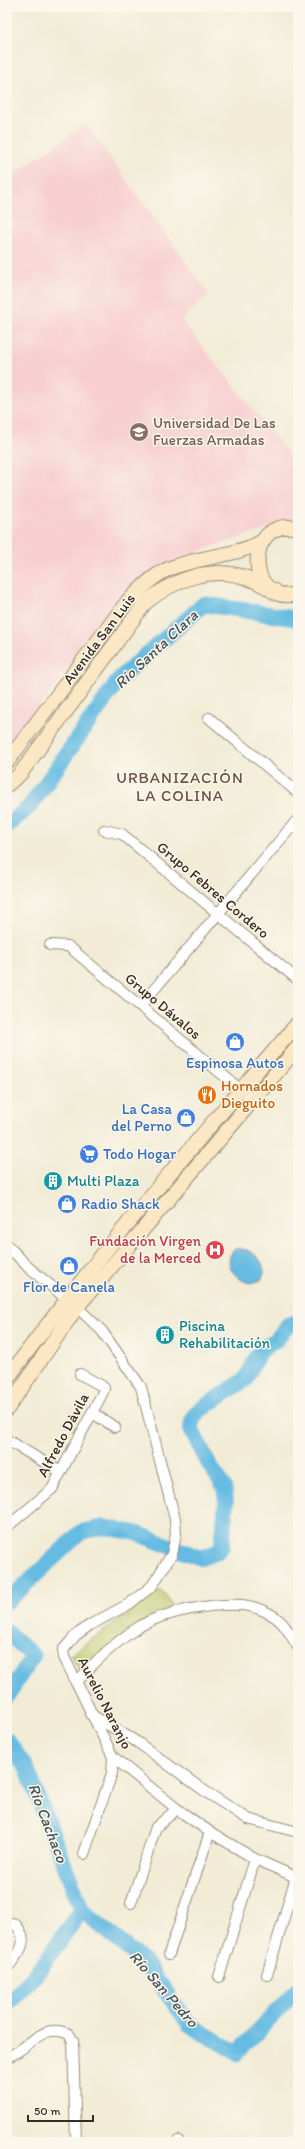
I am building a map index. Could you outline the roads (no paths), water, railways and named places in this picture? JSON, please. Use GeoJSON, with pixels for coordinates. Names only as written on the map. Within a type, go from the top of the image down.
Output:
{"type":"FeatureCollection","features":[{"type":"Feature","properties":{"kind":"main road","name":"Avenida San Luis"},"geometry":{"type":"LineString","coordinates":[[7,762],[128,601],[152,579],[165,570],[180,565],[241,550],[262,541],[278,529],[287,527],[298,528]]}},
{"type":"Feature","properties":{"kind":"main road"},"geometry":{"type":"LineString","coordinates":[[262,541],[256,556],[256,565],[262,580],[275,591]]}},
{"type":"Feature","properties":{"kind":"main road","name":"Avenida San Luis"},"geometry":{"type":"LineString","coordinates":[[7,785],[20,774],[145,603],[158,592],[187,578],[203,574],[226,573],[249,578],[275,591],[296,596]]}},
{"type":"Feature","properties":{"kind":"main road"},"geometry":{"type":"LineString","coordinates":[[7,1379],[66,1298],[142,1205],[298,1023]]}},
{"type":"Feature","properties":{"kind":"main road"},"geometry":{"type":"LineString","coordinates":[[7,1409],[63,1326],[78,1307],[298,1047]]}},
{"type":"Feature","properties":{"kind":"main road"},"geometry":{"type":"LineString","coordinates":[[142,1205],[155,1215]]}},
{"type":"Feature","properties":{"kind":"main road"},"geometry":{"type":"LineString","coordinates":[[51,1318],[63,1326]]}},
{"type":"Feature","properties":{"kind":"street"},"geometry":{"type":"LineString","coordinates":[[209,718],[298,793]]}},
{"type":"Feature","properties":{"kind":"street"},"geometry":{"type":"LineString","coordinates":[[141,1005],[298,819]]}},
{"type":"Feature","properties":{"kind":"street","name":"Grupo Febres Cordero"},"geometry":{"type":"LineString","coordinates":[[104,830],[122,834],[298,980]]}},
{"type":"Feature","properties":{"kind":"street","name":"Grupo Dávalos"},"geometry":{"type":"LineString","coordinates":[[50,945],[68,946],[141,1005],[253,1100]]}},
{"type":"Feature","properties":{"kind":"street","name":"Aurelio Naranjo"},"geometry":{"type":"LineString","coordinates":[[7,1245],[29,1268],[78,1307],[102,1331],[141,1387],[175,1519],[176,1534],[172,1554],[152,1586],[129,1604],[90,1625],[76,1635],[63,1650],[64,1657],[90,1714],[113,1757],[177,1809],[210,1832],[255,1859],[297,1878]]}},
{"type":"Feature","properties":{"kind":"street","name":"Alfredo Dàvila"},"geometry":{"type":"LineString","coordinates":[[7,1527],[52,1489],[104,1388],[80,1374]]}},
{"type":"Feature","properties":{"kind":"street"},"geometry":{"type":"LineString","coordinates":[[92,1413],[115,1428]]}},
{"type":"Feature","properties":{"kind":"street"},"geometry":{"type":"LineString","coordinates":[[7,1440],[61,1472]]}},
{"type":"Feature","properties":{"kind":"street"},"geometry":{"type":"LineString","coordinates":[[76,1683],[96,1661],[122,1638],[144,1624],[169,1614],[242,1605],[256,1608],[280,1621],[298,1647]]}},
{"type":"Feature","properties":{"kind":"street"},"geometry":{"type":"LineString","coordinates":[[90,1714],[137,1742],[206,1792],[248,1819],[298,1832]]}},
{"type":"Feature","properties":{"kind":"street"},"geometry":{"type":"LineString","coordinates":[[84,1854],[112,1773],[113,1757]]}},
{"type":"Feature","properties":{"kind":"street"},"geometry":{"type":"LineString","coordinates":[[131,1903],[156,1827],[177,1809]]}},
{"type":"Feature","properties":{"kind":"street"},"geometry":{"type":"LineString","coordinates":[[169,1954],[210,1832]]}},
{"type":"Feature","properties":{"kind":"street"},"geometry":{"type":"LineString","coordinates":[[219,1977],[255,1859]]}},
{"type":"Feature","properties":{"kind":"street"},"geometry":{"type":"LineString","coordinates":[[267,1975],[297,1878]]}},
{"type":"Feature","properties":{"kind":"street"},"geometry":{"type":"LineString","coordinates":[[7,1923],[16,1926],[24,1941],[23,1948],[7,1968]]}},
{"type":"Feature","properties":{"kind":"street"},"geometry":{"type":"LineString","coordinates":[[7,2057],[41,2033],[52,2030],[62,2031],[69,2034],[74,2041],[76,2142]]}},
{"type":"Feature","properties":{"kind":"water"},"geometry":{"type":"Polygon","coordinates":[[[235,1249],[245,1250],[259,1258],[264,1273],[261,1280],[249,1283],[239,1278],[235,1274],[229,1259],[235,1249]]]}},
{"type":"Feature","properties":{"kind":"waterway","name":"Río Santa Clara"},"geometry":{"type":"LineString","coordinates":[[7,826],[30,806],[120,678],[204,604],[298,619]]}},
{"type":"Feature","properties":{"kind":"waterway","name":"Río Cachaco"},"geometry":{"type":"LineString","coordinates":[[7,1602],[81,1532],[104,1527],[136,1533],[201,1558],[217,1552],[222,1546],[226,1502],[224,1486],[210,1466],[191,1429],[192,1421],[197,1412],[246,1379],[257,1356],[265,1347],[277,1339],[288,1325],[293,1323],[298,1325]]}},
{"type":"Feature","properties":{"kind":"waterway","name":"Río Cachaco"},"geometry":{"type":"LineString","coordinates":[[7,1632],[33,1656],[7,1696]]}},
{"type":"Feature","properties":{"kind":"waterway","name":"Río Cachaco"},"geometry":{"type":"LineString","coordinates":[[7,1740],[27,1769],[82,1910]]}},
{"type":"Feature","properties":{"kind":"waterway","name":"Río San Pedro"},"geometry":{"type":"LineString","coordinates":[[7,2005],[36,1974],[82,1910],[145,1963],[190,2025],[237,2053],[298,1989]]}},
{"type":"Feature","properties":{"kind":"place","name":"Universidad De Las Fuerzas Armadas"},"geometry":{"type":"Point","coordinates":[139,432]}},
{"type":"Feature","properties":{"kind":"place","name":"Espinosa Autos"},"geometry":{"type":"Point","coordinates":[235,1042]}},
{"type":"Feature","properties":{"kind":"place","name":"Hornados Dieguito"},"geometry":{"type":"Point","coordinates":[207,1095]}},
{"type":"Feature","properties":{"kind":"place","name":"La Casa del Perno"},"geometry":{"type":"Point","coordinates":[186,1118]}},
{"type":"Feature","properties":{"kind":"place","name":"Todo Hogar"},"geometry":{"type":"Point","coordinates":[89,1154]}},
{"type":"Feature","properties":{"kind":"place","name":"Multi Plaza"},"geometry":{"type":"Point","coordinates":[53,1181]}},
{"type":"Feature","properties":{"kind":"place","name":"Radio Shack"},"geometry":{"type":"Point","coordinates":[67,1204]}},
{"type":"Feature","properties":{"kind":"place","name":"Fundación Virgen de la Merced"},"geometry":{"type":"Point","coordinates":[215,1250]}},
{"type":"Feature","properties":{"kind":"place","name":"Flor de Canela"},"geometry":{"type":"Point","coordinates":[69,1266]}},
{"type":"Feature","properties":{"kind":"place","name":"Piscina Rehabilitación"},"geometry":{"type":"Point","coordinates":[165,1335]}},
{"type":"Feature","properties":{"kind":"district","name":"URBANIZACIÓN LA COLINA"},"geometry":{"type":"Point","coordinates":[180,786]}}]}
